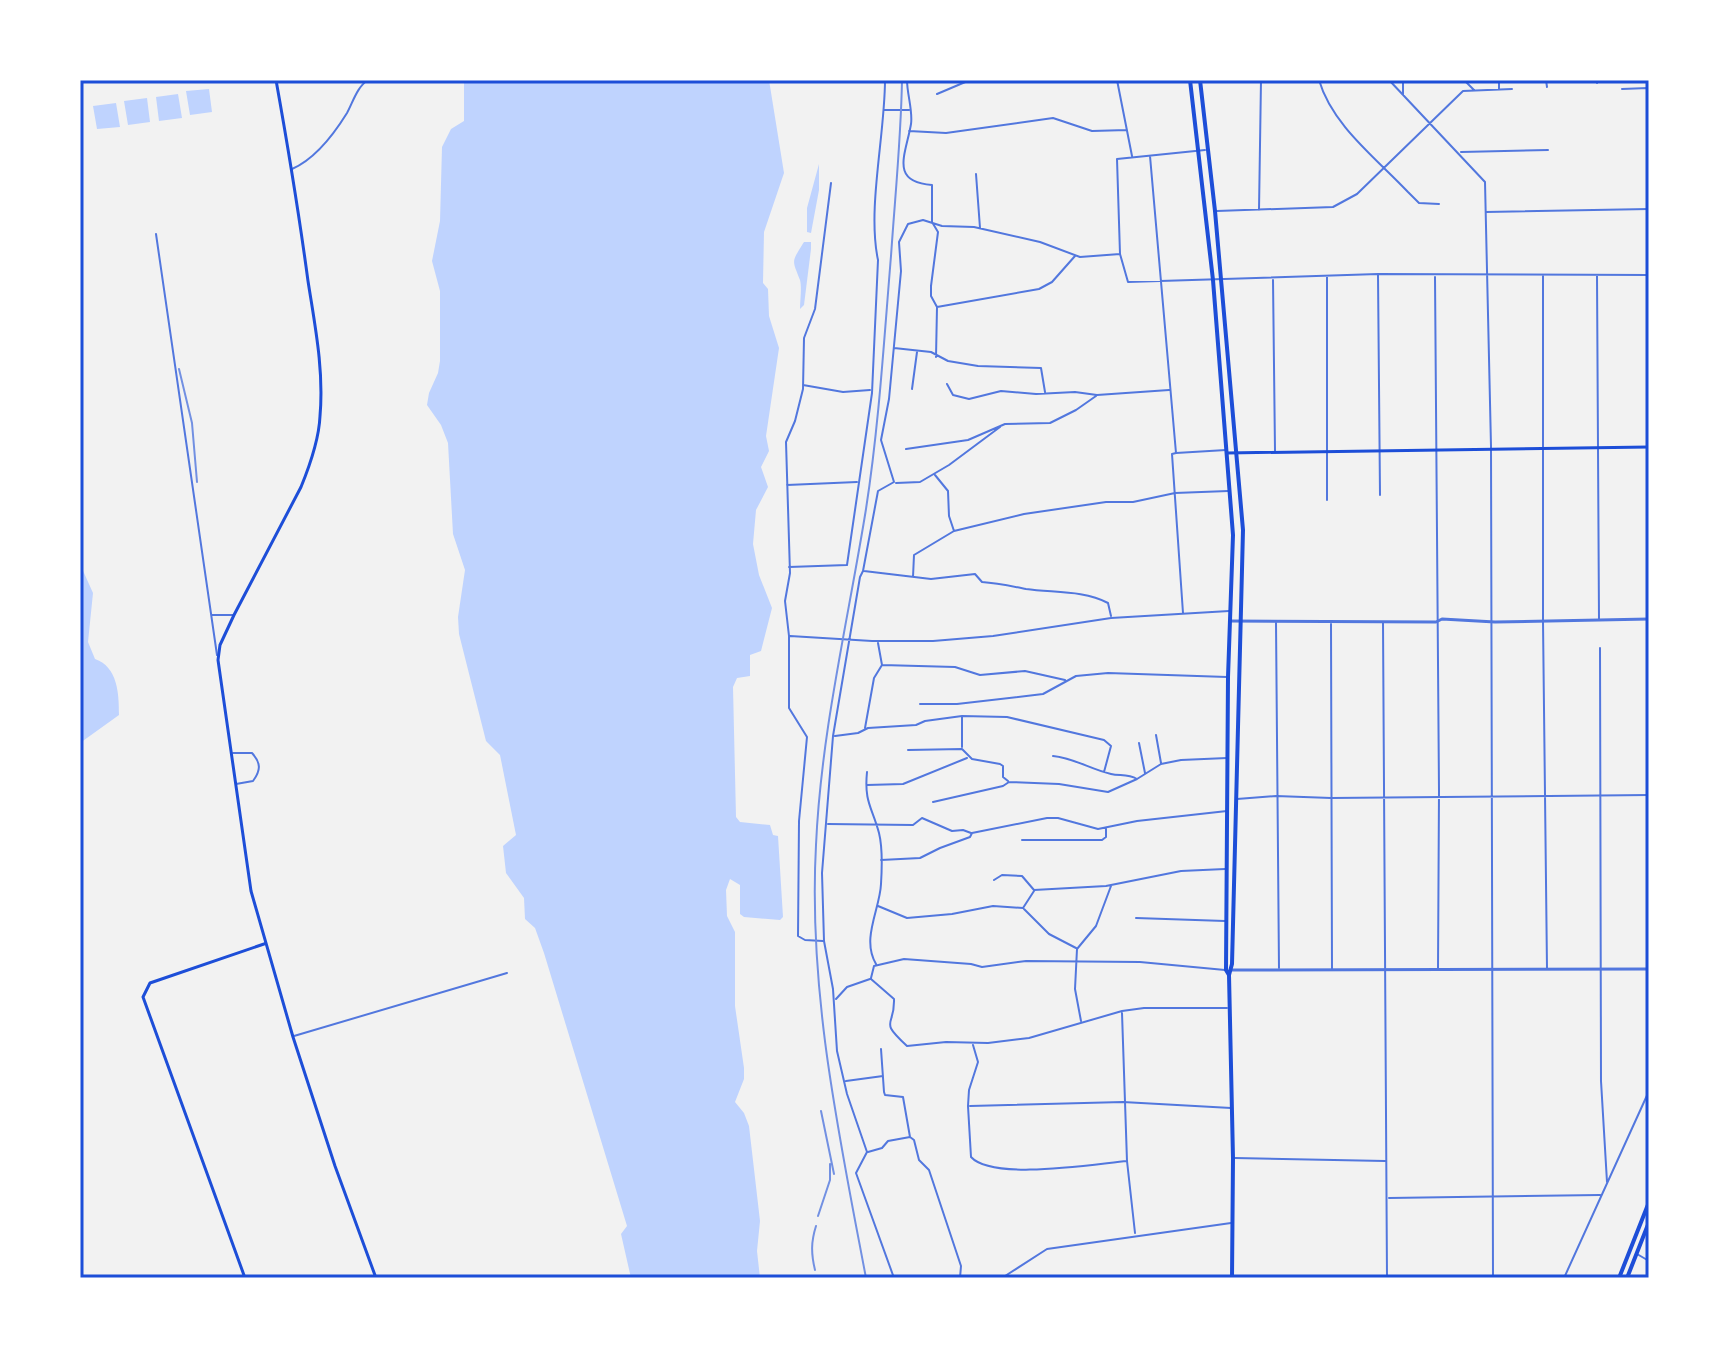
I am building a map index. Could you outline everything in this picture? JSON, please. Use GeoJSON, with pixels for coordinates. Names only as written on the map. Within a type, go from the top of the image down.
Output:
{"type":"FeatureCollection","features":[{"type":"Feature","properties":{"kind":"main road"},"geometry":{"type":"LineString","coordinates":[[276,80],[319,357],[320,419],[301,487],[234,615],[220,645],[218,660],[251,891],[264,944],[335,1166],[376,1278]]}},
{"type":"Feature","properties":{"kind":"main road"},"geometry":{"type":"LineString","coordinates":[[1190,80],[1213,280],[1232,546],[1226,869],[1231,1009],[1232,1278]]}},
{"type":"Feature","properties":{"kind":"main road"},"geometry":{"type":"LineString","coordinates":[[1200,80],[1215,211],[1242,545],[1229,972]]}},
{"type":"Feature","properties":{"kind":"main road"},"geometry":{"type":"LineString","coordinates":[[1227,451],[1649,447]]}},
{"type":"Feature","properties":{"kind":"main road"},"geometry":{"type":"LineString","coordinates":[[1232,546],[1237,542],[1242,545]]}},
{"type":"Feature","properties":{"kind":"main road"},"geometry":{"type":"LineString","coordinates":[[245,1278],[143,997],[150,983],[264,944]]}},
{"type":"Feature","properties":{"kind":"main road"},"geometry":{"type":"LineString","coordinates":[[1619,1278],[1649,1202]]}},
{"type":"Feature","properties":{"kind":"main road"},"geometry":{"type":"LineString","coordinates":[[1627,1278],[1649,1222]]}},
{"type":"Feature","properties":{"kind":"street"},"geometry":{"type":"LineString","coordinates":[[292,169],[321,148],[346,114],[362,84],[368,80]]}},
{"type":"Feature","properties":{"kind":"street"},"geometry":{"type":"LineString","coordinates":[[789,567],[847,565],[857,513],[858,482],[872,390],[878,260],[875,247],[876,203],[885,80]]}},
{"type":"Feature","properties":{"kind":"street"},"geometry":{"type":"LineString","coordinates":[[907,80],[907,102],[911,110],[904,174],[909,181],[932,185],[932,222],[938,232],[931,286],[931,296],[937,307],[936,357]]}},
{"type":"Feature","properties":{"kind":"street"},"geometry":{"type":"LineString","coordinates":[[937,94],[970,80]]}},
{"type":"Feature","properties":{"kind":"street"},"geometry":{"type":"LineString","coordinates":[[1117,80],[1132,156]]}},
{"type":"Feature","properties":{"kind":"street"},"geometry":{"type":"LineString","coordinates":[[1259,210],[1261,80]]}},
{"type":"Feature","properties":{"kind":"street"},"geometry":{"type":"LineString","coordinates":[[1319,80],[1325,101],[1339,120],[1419,203],[1439,204]]}},
{"type":"Feature","properties":{"kind":"street"},"geometry":{"type":"LineString","coordinates":[[1389,80],[1484,179],[1491,449],[1493,1278]]}},
{"type":"Feature","properties":{"kind":"street"},"geometry":{"type":"LineString","coordinates":[[1403,80],[1403,96]]}},
{"type":"Feature","properties":{"kind":"street"},"geometry":{"type":"LineString","coordinates":[[1464,80],[1475,91]]}},
{"type":"Feature","properties":{"kind":"street"},"geometry":{"type":"LineString","coordinates":[[1499,80],[1499,90]]}},
{"type":"Feature","properties":{"kind":"street"},"geometry":{"type":"LineString","coordinates":[[1546,80],[1547,87]]}},
{"type":"Feature","properties":{"kind":"street"},"geometry":{"type":"LineString","coordinates":[[1649,81],[1649,134]]}},
{"type":"Feature","properties":{"kind":"street"},"geometry":{"type":"LineString","coordinates":[[1215,211],[1333,207],[1357,194],[1469,85]]}},
{"type":"Feature","properties":{"kind":"street"},"geometry":{"type":"LineString","coordinates":[[1622,89],[1649,87]]}},
{"type":"Feature","properties":{"kind":"street"},"geometry":{"type":"LineString","coordinates":[[1463,91],[1512,89]]}},
{"type":"Feature","properties":{"kind":"street"},"geometry":{"type":"LineString","coordinates":[[885,110],[911,110]]}},
{"type":"Feature","properties":{"kind":"street"},"geometry":{"type":"LineString","coordinates":[[909,131],[946,133],[1053,118],[1092,131],[1127,130]]}},
{"type":"Feature","properties":{"kind":"street"},"geometry":{"type":"LineString","coordinates":[[1208,149],[1117,159],[1120,254],[1128,282],[1378,274],[1649,275]]}},
{"type":"Feature","properties":{"kind":"street"},"geometry":{"type":"LineString","coordinates":[[1459,153],[1548,150]]}},
{"type":"Feature","properties":{"kind":"street"},"geometry":{"type":"LineString","coordinates":[[1150,154],[1176,453]]}},
{"type":"Feature","properties":{"kind":"street"},"geometry":{"type":"LineString","coordinates":[[976,174],[980,229]]}},
{"type":"Feature","properties":{"kind":"street"},"geometry":{"type":"LineString","coordinates":[[824,941],[805,940],[798,936],[799,821],[807,737],[789,708],[789,636],[785,601],[790,584],[786,442],[795,421],[803,385],[804,338],[815,309],[831,183]]}},
{"type":"Feature","properties":{"kind":"street"},"geometry":{"type":"LineString","coordinates":[[1485,212],[1649,209]]}},
{"type":"Feature","properties":{"kind":"street"},"geometry":{"type":"LineString","coordinates":[[894,482],[881,440],[889,399],[901,271],[899,242],[908,224],[923,220],[942,226],[974,227],[1040,242],[1076,255],[1120,254]]}},
{"type":"Feature","properties":{"kind":"street"},"geometry":{"type":"LineString","coordinates":[[156,234],[218,660]]}},
{"type":"Feature","properties":{"kind":"street"},"geometry":{"type":"LineString","coordinates":[[937,307],[1039,289],[1052,282],[1076,255]]}},
{"type":"Feature","properties":{"kind":"street"},"geometry":{"type":"LineString","coordinates":[[1378,274],[1380,495]]}},
{"type":"Feature","properties":{"kind":"street"},"geometry":{"type":"LineString","coordinates":[[1597,274],[1599,619]]}},
{"type":"Feature","properties":{"kind":"street"},"geometry":{"type":"LineString","coordinates":[[1327,275],[1327,500]]}},
{"type":"Feature","properties":{"kind":"street"},"geometry":{"type":"LineString","coordinates":[[1435,275],[1438,969]]}},
{"type":"Feature","properties":{"kind":"street"},"geometry":{"type":"LineString","coordinates":[[1543,275],[1547,969]]}},
{"type":"Feature","properties":{"kind":"street"},"geometry":{"type":"LineString","coordinates":[[1273,279],[1275,451]]}},
{"type":"Feature","properties":{"kind":"street"},"geometry":{"type":"LineString","coordinates":[[893,348],[931,352],[936,357],[978,366],[1041,368],[1046,392]]}},
{"type":"Feature","properties":{"kind":"street"},"geometry":{"type":"LineString","coordinates":[[912,389],[918,351]]}},
{"type":"Feature","properties":{"kind":"street"},"geometry":{"type":"LineString","coordinates":[[947,384],[953,395],[963,398],[1001,391],[1097,395],[1170,390]]}},
{"type":"Feature","properties":{"kind":"street"},"geometry":{"type":"LineString","coordinates":[[803,385],[843,392],[872,390]]}},
{"type":"Feature","properties":{"kind":"street"},"geometry":{"type":"LineString","coordinates":[[906,449],[968,440],[1000,426],[1050,423],[1097,395]]}},
{"type":"Feature","properties":{"kind":"street"},"geometry":{"type":"LineString","coordinates":[[894,1278],[856,1173],[867,1152],[837,1051],[834,1002],[824,941],[822,854],[828,824],[833,736],[878,491],[894,482],[920,482],[1000,426]]}},
{"type":"Feature","properties":{"kind":"street"},"geometry":{"type":"LineString","coordinates":[[1183,613],[1172,454],[1227,451]]}},
{"type":"Feature","properties":{"kind":"street"},"geometry":{"type":"LineString","coordinates":[[934,474],[948,491],[949,516],[954,531]]}},
{"type":"Feature","properties":{"kind":"street"},"geometry":{"type":"LineString","coordinates":[[787,485],[858,482]]}},
{"type":"Feature","properties":{"kind":"street"},"geometry":{"type":"LineString","coordinates":[[913,577],[914,555],[954,531],[1024,514],[1106,502],[1133,502],[1175,493],[1229,491]]}},
{"type":"Feature","properties":{"kind":"street"},"geometry":{"type":"LineString","coordinates":[[863,571],[931,579],[975,574],[982,582],[1086,595],[1108,603],[1111,618]]}},
{"type":"Feature","properties":{"kind":"street"},"geometry":{"type":"LineString","coordinates":[[789,636],[933,641],[993,636],[1111,618],[1230,611]]}},
{"type":"Feature","properties":{"kind":"street"},"geometry":{"type":"LineString","coordinates":[[211,615],[234,615]]}},
{"type":"Feature","properties":{"kind":"street"},"geometry":{"type":"LineString","coordinates":[[1230,621],[1331,623],[1436,622],[1442,619],[1543,622],[1649,619]]}},
{"type":"Feature","properties":{"kind":"street"},"geometry":{"type":"LineString","coordinates":[[1276,622],[1279,971]]}},
{"type":"Feature","properties":{"kind":"street"},"geometry":{"type":"LineString","coordinates":[[1383,622],[1387,1278]]}},
{"type":"Feature","properties":{"kind":"street"},"geometry":{"type":"LineString","coordinates":[[1331,623],[1332,971]]}},
{"type":"Feature","properties":{"kind":"street"},"geometry":{"type":"LineString","coordinates":[[864,730],[874,678],[882,665],[878,641]]}},
{"type":"Feature","properties":{"kind":"street"},"geometry":{"type":"LineString","coordinates":[[1600,648],[1602,1098],[1607,1182]]}},
{"type":"Feature","properties":{"kind":"street"},"geometry":{"type":"LineString","coordinates":[[882,665],[955,667],[980,675],[1025,671],[1066,681]]}},
{"type":"Feature","properties":{"kind":"street"},"geometry":{"type":"LineString","coordinates":[[920,704],[957,704],[1043,694],[1076,676],[1108,673],[1228,677]]}},
{"type":"Feature","properties":{"kind":"street"},"geometry":{"type":"LineString","coordinates":[[833,736],[962,716],[1007,717],[1104,740],[1111,746],[1104,772]]}},
{"type":"Feature","properties":{"kind":"street"},"geometry":{"type":"LineString","coordinates":[[962,716],[962,749],[968,757],[1003,766],[1003,777],[1009,782]]}},
{"type":"Feature","properties":{"kind":"street"},"geometry":{"type":"LineString","coordinates":[[1156,735],[1161,764]]}},
{"type":"Feature","properties":{"kind":"street"},"geometry":{"type":"LineString","coordinates":[[1139,743],[1145,774]]}},
{"type":"Feature","properties":{"kind":"street"},"geometry":{"type":"LineString","coordinates":[[908,750],[962,749]]}},
{"type":"Feature","properties":{"kind":"street"},"geometry":{"type":"LineString","coordinates":[[230,753],[252,753],[258,760],[260,771],[253,781],[235,784]]}},
{"type":"Feature","properties":{"kind":"street"},"geometry":{"type":"LineString","coordinates":[[1053,756],[1137,779]]}},
{"type":"Feature","properties":{"kind":"street"},"geometry":{"type":"LineString","coordinates":[[865,785],[903,784],[968,757]]}},
{"type":"Feature","properties":{"kind":"street"},"geometry":{"type":"LineString","coordinates":[[933,802],[1009,782],[1059,784],[1114,792],[1161,764],[1228,758]]}},
{"type":"Feature","properties":{"kind":"street"},"geometry":{"type":"LineString","coordinates":[[867,772],[865,794],[878,832],[881,860],[881,887],[872,930],[872,958],[876,964]]}},
{"type":"Feature","properties":{"kind":"street"},"geometry":{"type":"LineString","coordinates":[[1235,800],[1276,796],[1649,795]]}},
{"type":"Feature","properties":{"kind":"street"},"geometry":{"type":"LineString","coordinates":[[828,824],[913,825],[922,818],[952,831],[972,833],[1047,818],[1058,818],[1087,828],[1105,828],[1228,810]]}},
{"type":"Feature","properties":{"kind":"street"},"geometry":{"type":"LineString","coordinates":[[1022,840],[1102,840],[1106,837],[1105,828]]}},
{"type":"Feature","properties":{"kind":"street"},"geometry":{"type":"LineString","coordinates":[[881,860],[920,858],[970,837],[972,833]]}},
{"type":"Feature","properties":{"kind":"street"},"geometry":{"type":"LineString","coordinates":[[1034,890],[1111,885],[1181,871],[1226,869]]}},
{"type":"Feature","properties":{"kind":"street"},"geometry":{"type":"LineString","coordinates":[[994,880],[1002,875],[1022,876],[1034,890]]}},
{"type":"Feature","properties":{"kind":"street"},"geometry":{"type":"LineString","coordinates":[[1082,1022],[1075,989],[1077,949],[1096,926],[1111,885]]}},
{"type":"Feature","properties":{"kind":"street"},"geometry":{"type":"LineString","coordinates":[[1023,908],[1034,890]]}},
{"type":"Feature","properties":{"kind":"street"},"geometry":{"type":"LineString","coordinates":[[877,906],[907,918],[993,906],[1023,908],[1049,934],[1077,949]]}},
{"type":"Feature","properties":{"kind":"street"},"geometry":{"type":"LineString","coordinates":[[1136,918],[1226,921]]}},
{"type":"Feature","properties":{"kind":"street"},"geometry":{"type":"LineString","coordinates":[[876,964],[904,959],[982,967],[1026,961],[1140,962],[1229,972],[1649,969]]}},
{"type":"Feature","properties":{"kind":"street"},"geometry":{"type":"LineString","coordinates":[[871,979],[876,964]]}},
{"type":"Feature","properties":{"kind":"street"},"geometry":{"type":"LineString","coordinates":[[293,1037],[507,973]]}},
{"type":"Feature","properties":{"kind":"street"},"geometry":{"type":"LineString","coordinates":[[834,1002],[847,987],[871,979]]}},
{"type":"Feature","properties":{"kind":"street"},"geometry":{"type":"LineString","coordinates":[[871,979],[894,999],[888,1023],[907,1046],[1029,1038],[1122,1011],[1144,1008],[1231,1009]]}},
{"type":"Feature","properties":{"kind":"street"},"geometry":{"type":"LineString","coordinates":[[1122,1011],[1123,1102],[1135,1235]]}},
{"type":"Feature","properties":{"kind":"street"},"geometry":{"type":"LineString","coordinates":[[973,1044],[978,1062],[969,1090],[971,1157],[989,1167],[1014,1170],[1127,1161]]}},
{"type":"Feature","properties":{"kind":"street"},"geometry":{"type":"LineString","coordinates":[[881,1049],[885,1095],[903,1097],[910,1137],[914,1140],[919,1160],[929,1170],[961,1266],[960,1278]]}},
{"type":"Feature","properties":{"kind":"street"},"geometry":{"type":"LineString","coordinates":[[844,1082],[884,1075]]}},
{"type":"Feature","properties":{"kind":"street"},"geometry":{"type":"LineString","coordinates":[[1564,1278],[1649,1091]]}},
{"type":"Feature","properties":{"kind":"street"},"geometry":{"type":"LineString","coordinates":[[968,1106],[1123,1102],[1232,1108]]}},
{"type":"Feature","properties":{"kind":"street"},"geometry":{"type":"LineString","coordinates":[[867,1152],[882,1148],[888,1141],[910,1137]]}},
{"type":"Feature","properties":{"kind":"street"},"geometry":{"type":"LineString","coordinates":[[1233,1158],[1386,1161]]}},
{"type":"Feature","properties":{"kind":"street"},"geometry":{"type":"LineString","coordinates":[[1387,1198],[1492,1199],[1600,1195]]}},
{"type":"Feature","properties":{"kind":"street"},"geometry":{"type":"LineString","coordinates":[[1002,1278],[1047,1249],[1232,1223]]}},
{"type":"Feature","properties":{"kind":"street"},"geometry":{"type":"LineString","coordinates":[[1635,1254],[1649,1261]]}},
{"type":"Feature","properties":{"kind":"water"},"geometry":{"type":"Polygon","coordinates":[[[464,80],[769,80],[784,173],[764,232],[763,283],[768,289],[769,316],[779,348],[766,436],[769,451],[761,467],[768,487],[756,510],[753,544],[759,575],[772,608],[761,651],[750,655],[750,676],[737,678],[733,687],[736,817],[740,822],[770,825],[773,835],[778,836],[783,917],[780,920],[744,917],[740,914],[740,885],[730,879],[726,890],[727,916],[735,932],[735,1006],[744,1068],[744,1079],[735,1102],[749,1126],[760,1221],[757,1251],[760,1278],[631,1278],[621,1234],[627,1226],[544,953],[535,928],[525,919],[524,898],[506,873],[503,846],[516,835],[500,755],[486,741],[459,634],[458,617],[465,570],[453,534],[448,443],[441,425],[427,405],[440,361],[440,291],[432,261],[440,221],[442,147],[451,129],[464,121],[464,80]]]}},
{"type":"Feature","properties":{"kind":"water"},"geometry":{"type":"Polygon","coordinates":[[[209,89],[212,112],[190,115],[186,91],[209,89]]]}},
{"type":"Feature","properties":{"kind":"water"},"geometry":{"type":"Polygon","coordinates":[[[178,94],[182,118],[159,121],[156,97],[178,94]]]}},
{"type":"Feature","properties":{"kind":"water"},"geometry":{"type":"Polygon","coordinates":[[[147,98],[150,122],[128,125],[124,101],[147,98]]]}},
{"type":"Feature","properties":{"kind":"water"},"geometry":{"type":"Polygon","coordinates":[[[116,103],[120,127],[97,129],[93,106],[116,103]]]}},
{"type":"Feature","properties":{"kind":"water"},"geometry":{"type":"Polygon","coordinates":[[[819,164],[819,190],[811,233],[807,232],[807,208],[819,164]]]}},
{"type":"Feature","properties":{"kind":"water"},"geometry":{"type":"Polygon","coordinates":[[[804,242],[811,242],[811,249],[804,305],[800,309],[801,283],[794,261],[804,242]]]}},
{"type":"Feature","properties":{"kind":"water"},"geometry":{"type":"Polygon","coordinates":[[[80,564],[93,593],[88,642],[95,659],[108,668],[116,682],[119,715],[80,743],[80,564]]]}},
{"type":"Feature","properties":{"kind":"railway"},"geometry":{"type":"LineString","coordinates":[[866,1278],[836,1117],[821,1008],[815,900],[816,845],[829,719],[874,446],[891,256],[902,80]]}},
{"type":"Feature","properties":{"kind":"railway"},"geometry":{"type":"LineString","coordinates":[[179,369],[192,423],[197,482]]}},
{"type":"Feature","properties":{"kind":"railway"},"geometry":{"type":"LineString","coordinates":[[821,1111],[834,1174]]}},
{"type":"Feature","properties":{"kind":"railway"},"geometry":{"type":"LineString","coordinates":[[818,1216],[830,1180],[830,1164]]}},
{"type":"Feature","properties":{"kind":"railway"},"geometry":{"type":"LineString","coordinates":[[815,1270],[812,1248],[816,1226]]}}]}
